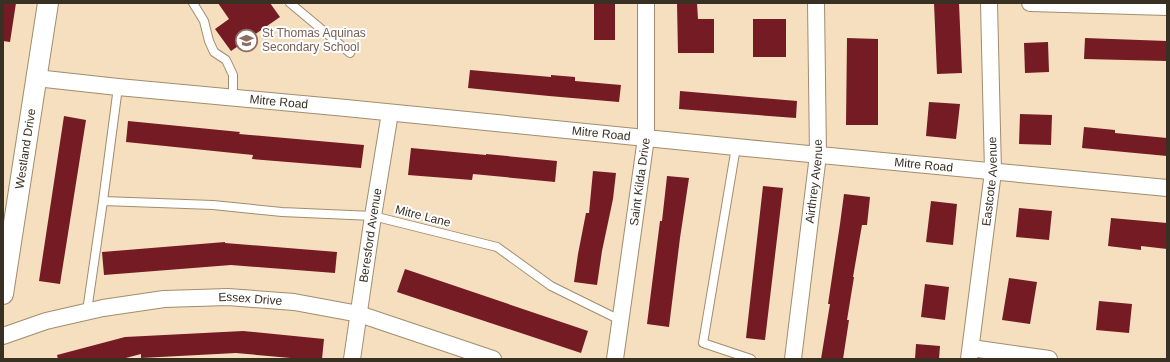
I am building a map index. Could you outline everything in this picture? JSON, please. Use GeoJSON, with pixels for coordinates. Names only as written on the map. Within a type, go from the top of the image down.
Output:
{"type":"FeatureCollection","features":[{"type":"Feature","properties":{"kind":"street","name":"Westland Drive"},"geometry":{"type":"LineString","coordinates":[[3,294],[48,3]]}},
{"type":"Feature","properties":{"kind":"street","name":"Saint Kilda Drive"},"geometry":{"type":"LineString","coordinates":[[615,359],[646,138],[646,3]]}},
{"type":"Feature","properties":{"kind":"street","name":"Airthrey Avenue"},"geometry":{"type":"LineString","coordinates":[[793,359],[818,155],[816,3]]}},
{"type":"Feature","properties":{"kind":"street","name":"Eastcote Avenue"},"geometry":{"type":"LineString","coordinates":[[970,354],[993,172],[989,3]]}},
{"type":"Feature","properties":{"kind":"street"},"geometry":{"type":"LineString","coordinates":[[1030,3],[1167,7]]}},
{"type":"Feature","properties":{"kind":"street","name":"Mitre Road"},"geometry":{"type":"LineString","coordinates":[[36,78],[233,99],[1167,188]]}},
{"type":"Feature","properties":{"kind":"street","name":"Beresford Avenue"},"geometry":{"type":"LineString","coordinates":[[352,359],[390,113]]}},
{"type":"Feature","properties":{"kind":"street","name":"Essex Drive"},"geometry":{"type":"LineString","coordinates":[[3,336],[46,321],[87,311],[164,299],[228,297],[294,302],[359,314],[493,359]]}},
{"type":"Feature","properties":{"kind":"street"},"geometry":{"type":"LineString","coordinates":[[970,354],[1049,359]]}},
{"type":"Feature","properties":{"kind":"lane"},"geometry":{"type":"LineString","coordinates":[[193,3],[204,21],[209,41],[214,52],[226,60],[233,75],[233,99]]}},
{"type":"Feature","properties":{"kind":"lane"},"geometry":{"type":"LineString","coordinates":[[290,3],[350,53]]}},
{"type":"Feature","properties":{"kind":"lane"},"geometry":{"type":"LineString","coordinates":[[87,311],[118,87]]}},
{"type":"Feature","properties":{"kind":"lane"},"geometry":{"type":"LineString","coordinates":[[736,147],[703,343],[751,359]]}},
{"type":"Feature","properties":{"kind":"lane","name":"Mitre Lane"},"geometry":{"type":"LineString","coordinates":[[103,201],[213,205],[282,212],[373,216],[497,247],[551,286],[620,320]]}},
{"type":"Feature","properties":{"kind":"building"},"geometry":{"type":"Polygon","coordinates":[[[3,3],[16,3],[10,42],[3,41],[3,3]]]}},
{"type":"Feature","properties":{"kind":"building"},"geometry":{"type":"Polygon","coordinates":[[[218,3],[270,3],[280,17],[231,51],[215,29],[229,19],[218,3]]]}},
{"type":"Feature","properties":{"kind":"building"},"geometry":{"type":"Polygon","coordinates":[[[594,3],[615,3],[615,40],[594,40],[594,3]]]}},
{"type":"Feature","properties":{"kind":"building"},"geometry":{"type":"Polygon","coordinates":[[[677,3],[697,3],[698,19],[714,19],[714,53],[678,53],[677,3]]]}},
{"type":"Feature","properties":{"kind":"building"},"geometry":{"type":"Polygon","coordinates":[[[934,3],[959,3],[962,73],[937,74],[934,3]]]}},
{"type":"Feature","properties":{"kind":"building"},"geometry":{"type":"Polygon","coordinates":[[[753,19],[786,19],[786,57],[753,57],[753,19]]]}},
{"type":"Feature","properties":{"kind":"building"},"geometry":{"type":"Polygon","coordinates":[[[847,38],[878,39],[878,125],[846,125],[847,38]]]}},
{"type":"Feature","properties":{"kind":"building"},"geometry":{"type":"Polygon","coordinates":[[[1085,38],[1167,41],[1167,61],[1084,59],[1085,38]]]}},
{"type":"Feature","properties":{"kind":"building"},"geometry":{"type":"Polygon","coordinates":[[[1048,42],[1049,72],[1025,73],[1024,43],[1048,42]]]}},
{"type":"Feature","properties":{"kind":"building"},"geometry":{"type":"Polygon","coordinates":[[[470,70],[551,77],[551,75],[575,77],[575,81],[621,85],[619,102],[468,88],[470,70]]]}},
{"type":"Feature","properties":{"kind":"building"},"geometry":{"type":"Polygon","coordinates":[[[680,91],[797,101],[796,118],[679,109],[680,91]]]}},
{"type":"Feature","properties":{"kind":"building"},"geometry":{"type":"Polygon","coordinates":[[[929,102],[960,104],[956,139],[926,136],[929,102]]]}},
{"type":"Feature","properties":{"kind":"building"},"geometry":{"type":"Polygon","coordinates":[[[1020,114],[1052,115],[1051,145],[1019,144],[1020,114]]]}},
{"type":"Feature","properties":{"kind":"building"},"geometry":{"type":"Polygon","coordinates":[[[64,116],[86,120],[60,284],[39,281],[64,116]]]}},
{"type":"Feature","properties":{"kind":"building"},"geometry":{"type":"Polygon","coordinates":[[[128,121],[240,132],[239,134],[364,145],[361,168],[252,159],[253,155],[126,142],[128,121]]]}},
{"type":"Feature","properties":{"kind":"building"},"geometry":{"type":"Polygon","coordinates":[[[1084,127],[1115,130],[1115,133],[1167,138],[1167,156],[1082,148],[1084,127]]]}},
{"type":"Feature","properties":{"kind":"building"},"geometry":{"type":"Polygon","coordinates":[[[411,148],[557,161],[555,182],[473,174],[472,180],[408,175],[411,148]]]}},
{"type":"Feature","properties":{"kind":"building"},"geometry":{"type":"Polygon","coordinates":[[[593,171],[616,173],[613,199],[602,251],[597,285],[574,282],[586,213],[589,213],[593,171]]]}},
{"type":"Feature","properties":{"kind":"building"},"geometry":{"type":"Polygon","coordinates":[[[667,176],[689,178],[669,327],[647,324],[667,176]]]}},
{"type":"Feature","properties":{"kind":"building"},"geometry":{"type":"Polygon","coordinates":[[[763,186],[783,188],[765,340],[746,338],[763,186]]]}},
{"type":"Feature","properties":{"kind":"building"},"geometry":{"type":"Polygon","coordinates":[[[844,194],[870,197],[867,225],[862,225],[853,277],[847,320],[849,320],[843,359],[821,359],[830,304],[828,304],[844,194]]]}},
{"type":"Feature","properties":{"kind":"building"},"geometry":{"type":"Polygon","coordinates":[[[931,201],[957,204],[953,245],[926,242],[931,201]]]}},
{"type":"Feature","properties":{"kind":"building"},"geometry":{"type":"Polygon","coordinates":[[[1019,208],[1052,211],[1049,240],[1016,237],[1019,208]]]}},
{"type":"Feature","properties":{"kind":"building"},"geometry":{"type":"Polygon","coordinates":[[[1111,218],[1167,223],[1167,249],[1141,246],[1141,250],[1108,246],[1111,218]]]}},
{"type":"Feature","properties":{"kind":"building"},"geometry":{"type":"Polygon","coordinates":[[[225,242],[337,252],[335,273],[231,265],[104,275],[102,252],[225,242]]]}},
{"type":"Feature","properties":{"kind":"building"},"geometry":{"type":"Polygon","coordinates":[[[405,269],[588,331],[581,353],[397,292],[405,269]]]}},
{"type":"Feature","properties":{"kind":"building"},"geometry":{"type":"Polygon","coordinates":[[[1009,278],[1037,282],[1030,324],[1002,320],[1009,278]]]}},
{"type":"Feature","properties":{"kind":"building"},"geometry":{"type":"Polygon","coordinates":[[[925,284],[949,287],[945,320],[921,317],[925,284]]]}},
{"type":"Feature","properties":{"kind":"building"},"geometry":{"type":"Polygon","coordinates":[[[1099,301],[1132,304],[1129,333],[1096,330],[1099,301]]]}},
{"type":"Feature","properties":{"kind":"building"},"geometry":{"type":"Polygon","coordinates":[[[243,331],[324,339],[322,359],[302,359],[236,353],[141,358],[141,354],[122,359],[58,359],[57,355],[125,337],[243,331]]]}},
{"type":"Feature","properties":{"kind":"building"},"geometry":{"type":"Polygon","coordinates":[[[916,344],[940,346],[939,359],[915,359],[916,344]]]}},
{"type":"Feature","properties":{"kind":"place","name":"St Thomas Aquinas Secondary School"},"geometry":{"type":"Point","coordinates":[246,40]}}]}
